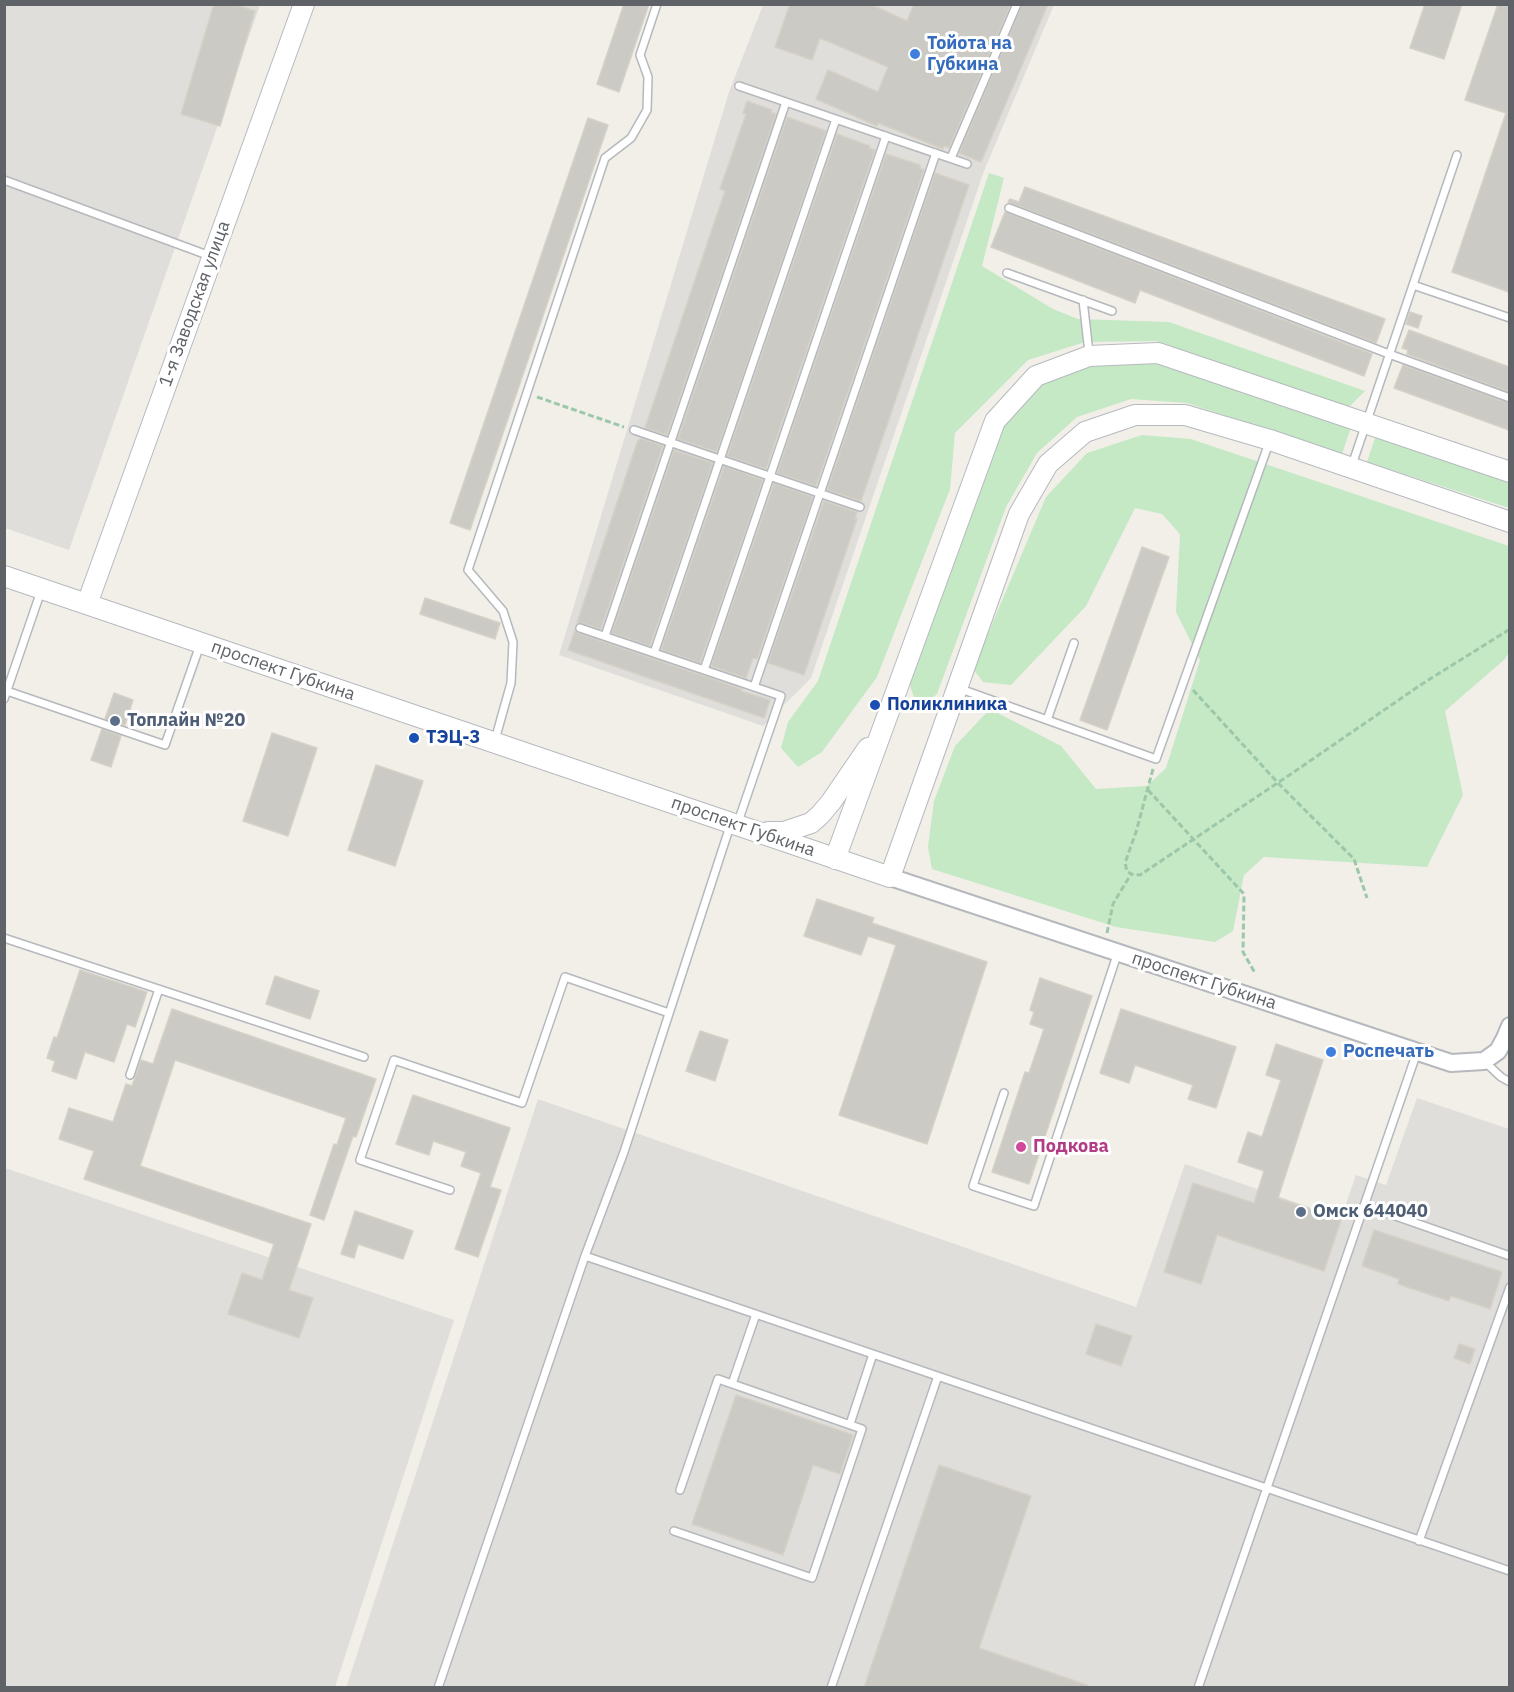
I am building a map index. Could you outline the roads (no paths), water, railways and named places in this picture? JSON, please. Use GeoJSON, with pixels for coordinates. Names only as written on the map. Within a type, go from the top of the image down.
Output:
{"type":"FeatureCollection","features":[{"type":"Feature","properties":{"kind":"main road","name":"1-я Заводская улица"},"geometry":{"type":"LineString","coordinates":[[87,604],[304,4]]}},
{"type":"Feature","properties":{"kind":"main road"},"geometry":{"type":"LineString","coordinates":[[836,859],[995,420],[1036,376],[1089,356],[1158,352],[1509,472]]}},
{"type":"Feature","properties":{"kind":"main road"},"geometry":{"type":"LineString","coordinates":[[890,877],[1019,514],[1048,464],[1085,432],[1135,415],[1185,415],[1270,440],[1509,522]]}},
{"type":"Feature","properties":{"kind":"main road","name":"проспект Губкина"},"geometry":{"type":"LineString","coordinates":[[4,576],[890,877]]}},
{"type":"Feature","properties":{"kind":"main road"},"geometry":{"type":"LineString","coordinates":[[740,826],[784,832],[811,823],[831,802],[886,721]]}},
{"type":"Feature","properties":{"kind":"street","name":"проспект Губкина"},"geometry":{"type":"LineString","coordinates":[[890,877],[1451,1063],[1484,1060]]}},
{"type":"Feature","properties":{"kind":"street"},"geometry":{"type":"LineString","coordinates":[[1484,1060],[1498,1051],[1509,1026]]}},
{"type":"Feature","properties":{"kind":"lane"},"geometry":{"type":"LineString","coordinates":[[495,742],[511,683],[513,642],[503,611],[468,570],[605,158],[631,138],[647,110],[648,78],[640,55],[657,4]]}},
{"type":"Feature","properties":{"kind":"lane"},"geometry":{"type":"LineString","coordinates":[[951,159],[1017,4]]}},
{"type":"Feature","properties":{"kind":"lane"},"geometry":{"type":"LineString","coordinates":[[738,86],[967,164]]}},
{"type":"Feature","properties":{"kind":"lane"},"geometry":{"type":"LineString","coordinates":[[604,636],[786,102]]}},
{"type":"Feature","properties":{"kind":"lane"},"geometry":{"type":"LineString","coordinates":[[654,653],[836,119]]}},
{"type":"Feature","properties":{"kind":"lane"},"geometry":{"type":"LineString","coordinates":[[704,670],[886,136]]}},
{"type":"Feature","properties":{"kind":"lane"},"geometry":{"type":"LineString","coordinates":[[754,687],[936,153]]}},
{"type":"Feature","properties":{"kind":"lane"},"geometry":{"type":"LineString","coordinates":[[1351,468],[1457,155]]}},
{"type":"Feature","properties":{"kind":"lane"},"geometry":{"type":"LineString","coordinates":[[4,180],[213,257]]}},
{"type":"Feature","properties":{"kind":"lane"},"geometry":{"type":"LineString","coordinates":[[1010,208],[1509,398]]}},
{"type":"Feature","properties":{"kind":"lane"},"geometry":{"type":"LineString","coordinates":[[1007,273],[1112,311]]}},
{"type":"Feature","properties":{"kind":"lane"},"geometry":{"type":"LineString","coordinates":[[1413,285],[1509,318]]}},
{"type":"Feature","properties":{"kind":"lane"},"geometry":{"type":"LineString","coordinates":[[1083,300],[1089,356]]}},
{"type":"Feature","properties":{"kind":"lane"},"geometry":{"type":"LineString","coordinates":[[634,430],[860,507]]}},
{"type":"Feature","properties":{"kind":"lane"},"geometry":{"type":"LineString","coordinates":[[957,688],[1156,759],[1270,440]]}},
{"type":"Feature","properties":{"kind":"lane"},"geometry":{"type":"LineString","coordinates":[[4,699],[42,589]]}},
{"type":"Feature","properties":{"kind":"lane"},"geometry":{"type":"LineString","coordinates":[[438,1688],[585,1256],[624,1152],[669,1013],[740,826],[781,696],[580,628]]}},
{"type":"Feature","properties":{"kind":"lane"},"geometry":{"type":"LineString","coordinates":[[7,691],[165,746],[200,643]]}},
{"type":"Feature","properties":{"kind":"lane"},"geometry":{"type":"LineString","coordinates":[[1047,720],[1074,643]]}},
{"type":"Feature","properties":{"kind":"lane"},"geometry":{"type":"LineString","coordinates":[[4,938],[364,1057]]}},
{"type":"Feature","properties":{"kind":"lane"},"geometry":{"type":"LineString","coordinates":[[1004,1093],[973,1186],[1034,1206],[1111,950]]}},
{"type":"Feature","properties":{"kind":"lane"},"geometry":{"type":"LineString","coordinates":[[450,1190],[360,1160],[394,1060],[522,1103],[565,977],[669,1013]]}},
{"type":"Feature","properties":{"kind":"lane"},"geometry":{"type":"LineString","coordinates":[[130,1075],[159,989]]}},
{"type":"Feature","properties":{"kind":"lane"},"geometry":{"type":"LineString","coordinates":[[1198,1688],[1417,1052]]}},
{"type":"Feature","properties":{"kind":"lane"},"geometry":{"type":"LineString","coordinates":[[1484,1060],[1509,1082]]}},
{"type":"Feature","properties":{"kind":"lane"},"geometry":{"type":"LineString","coordinates":[[1364,1205],[1509,1256]]}},
{"type":"Feature","properties":{"kind":"lane"},"geometry":{"type":"LineString","coordinates":[[585,1256],[1509,1571]]}},
{"type":"Feature","properties":{"kind":"lane"},"geometry":{"type":"LineString","coordinates":[[1419,1541],[1509,1287]]}},
{"type":"Feature","properties":{"kind":"lane"},"geometry":{"type":"LineString","coordinates":[[732,1384],[756,1314]]}},
{"type":"Feature","properties":{"kind":"lane"},"geometry":{"type":"LineString","coordinates":[[850,1424],[873,1354]]}},
{"type":"Feature","properties":{"kind":"lane"},"geometry":{"type":"LineString","coordinates":[[831,1688],[938,1376]]}},
{"type":"Feature","properties":{"kind":"lane"},"geometry":{"type":"LineString","coordinates":[[674,1531],[812,1578],[862,1429],[718,1380],[680,1490]]}},
{"type":"Feature","properties":{"kind":"place","name":"Тойота на Губкина"},"geometry":{"type":"Point","coordinates":[915,54]}},
{"type":"Feature","properties":{"kind":"place","name":"Поликлиника"},"geometry":{"type":"Point","coordinates":[875,705]}},
{"type":"Feature","properties":{"kind":"place","name":"Топлайн №20"},"geometry":{"type":"Point","coordinates":[115,721]}},
{"type":"Feature","properties":{"kind":"place","name":"ТЭЦ-3"},"geometry":{"type":"Point","coordinates":[414,738]}},
{"type":"Feature","properties":{"kind":"place","name":"Роспечать"},"geometry":{"type":"Point","coordinates":[1331,1052]}},
{"type":"Feature","properties":{"kind":"place","name":"Подкова"},"geometry":{"type":"Point","coordinates":[1021,1147]}},
{"type":"Feature","properties":{"kind":"place","name":"Омск 644040"},"geometry":{"type":"Point","coordinates":[1301,1212]}}]}
